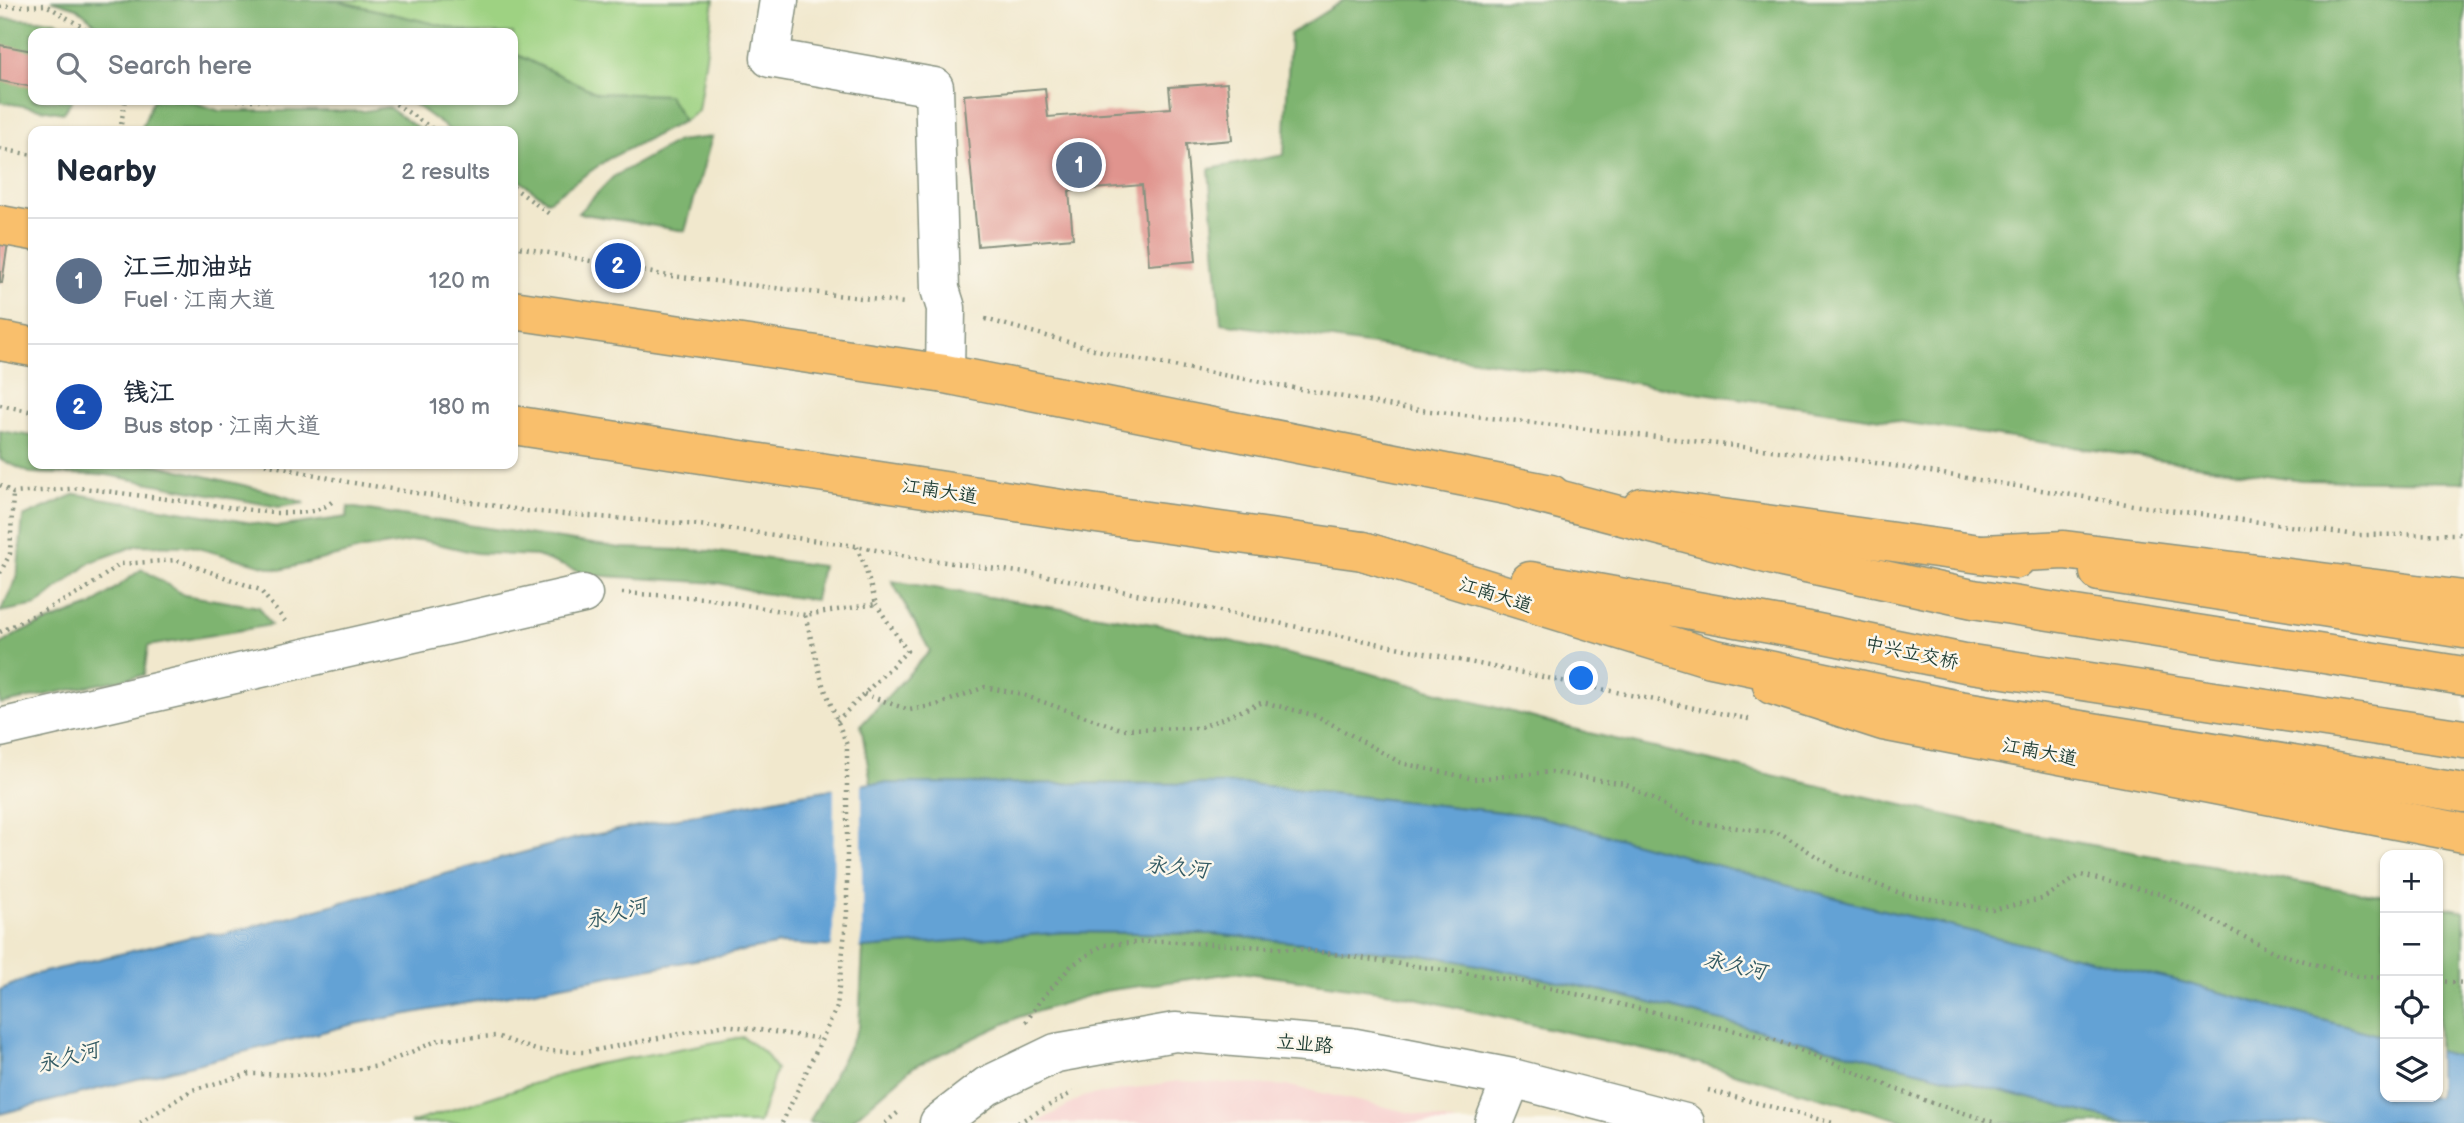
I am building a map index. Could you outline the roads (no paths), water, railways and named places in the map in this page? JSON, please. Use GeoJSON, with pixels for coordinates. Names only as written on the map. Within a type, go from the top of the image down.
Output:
{"type":"FeatureCollection","features":[{"type":"Feature","properties":{"kind":"main road"},"geometry":{"type":"LineString","coordinates":[[0,225],[28,230]]}},
{"type":"Feature","properties":{"kind":"main road"},"geometry":{"type":"LineString","coordinates":[[518,311],[945,374],[1519,489],[1983,554],[2464,629]]}},
{"type":"Feature","properties":{"kind":"main road"},"geometry":{"type":"LineString","coordinates":[[0,341],[28,345]]}},
{"type":"Feature","properties":{"kind":"main road","name":"江南大道"},"geometry":{"type":"LineString","coordinates":[[518,426],[1068,510],[1363,551],[1883,721],[2464,833]]}},
{"type":"Feature","properties":{"kind":"main road"},"geometry":{"type":"LineString","coordinates":[[1519,489],[1782,558],[1973,599],[2464,676]]}},
{"type":"Feature","properties":{"kind":"main road"},"geometry":{"type":"LineString","coordinates":[[1983,554],[2064,550],[2464,600]]}},
{"type":"Feature","properties":{"kind":"main road"},"geometry":{"type":"LineString","coordinates":[[1363,551],[1711,658],[1959,710],[2464,793]]}},
{"type":"Feature","properties":{"kind":"main road","name":"中兴立交桥"},"geometry":{"type":"LineString","coordinates":[[1363,551],[1810,631],[1965,663],[2464,739]]}},
{"type":"Feature","properties":{"kind":"street"},"geometry":{"type":"LineString","coordinates":[[779,0],[769,58],[934,87],[940,289],[946,308],[945,374]]}},
{"type":"Feature","properties":{"kind":"street"},"geometry":{"type":"LineString","coordinates":[[0,728],[583,594]]}},
{"type":"Feature","properties":{"kind":"street","name":"立业路"},"geometry":{"type":"LineString","coordinates":[[939,1123],[987,1086],[1056,1053],[1175,1032],[1350,1047],[1512,1079],[1685,1123]]}},
{"type":"Feature","properties":{"kind":"street"},"geometry":{"type":"LineString","coordinates":[[1494,1123],[1512,1079]]}},
{"type":"Feature","properties":{"kind":"water","name":"永久河"},"geometry":{"type":"Polygon","coordinates":[[[871,783],[1249,784],[1537,816],[1862,905],[2178,981],[2380,1036],[2380,1102],[2443,1102],[2443,1052],[2464,1058],[2464,1123],[2128,1123],[1603,991],[1439,957],[1213,934],[1066,932],[863,948],[780,944],[350,1025],[0,1114],[0,990],[36,974],[207,933],[221,935],[573,839],[789,796],[871,783]]]}},
{"type":"Feature","properties":{"kind":"place","name":"江三加油站"},"geometry":{"type":"Point","coordinates":[1079,165]}},
{"type":"Feature","properties":{"kind":"place","name":"钱江"},"geometry":{"type":"Point","coordinates":[618,266]}}]}
